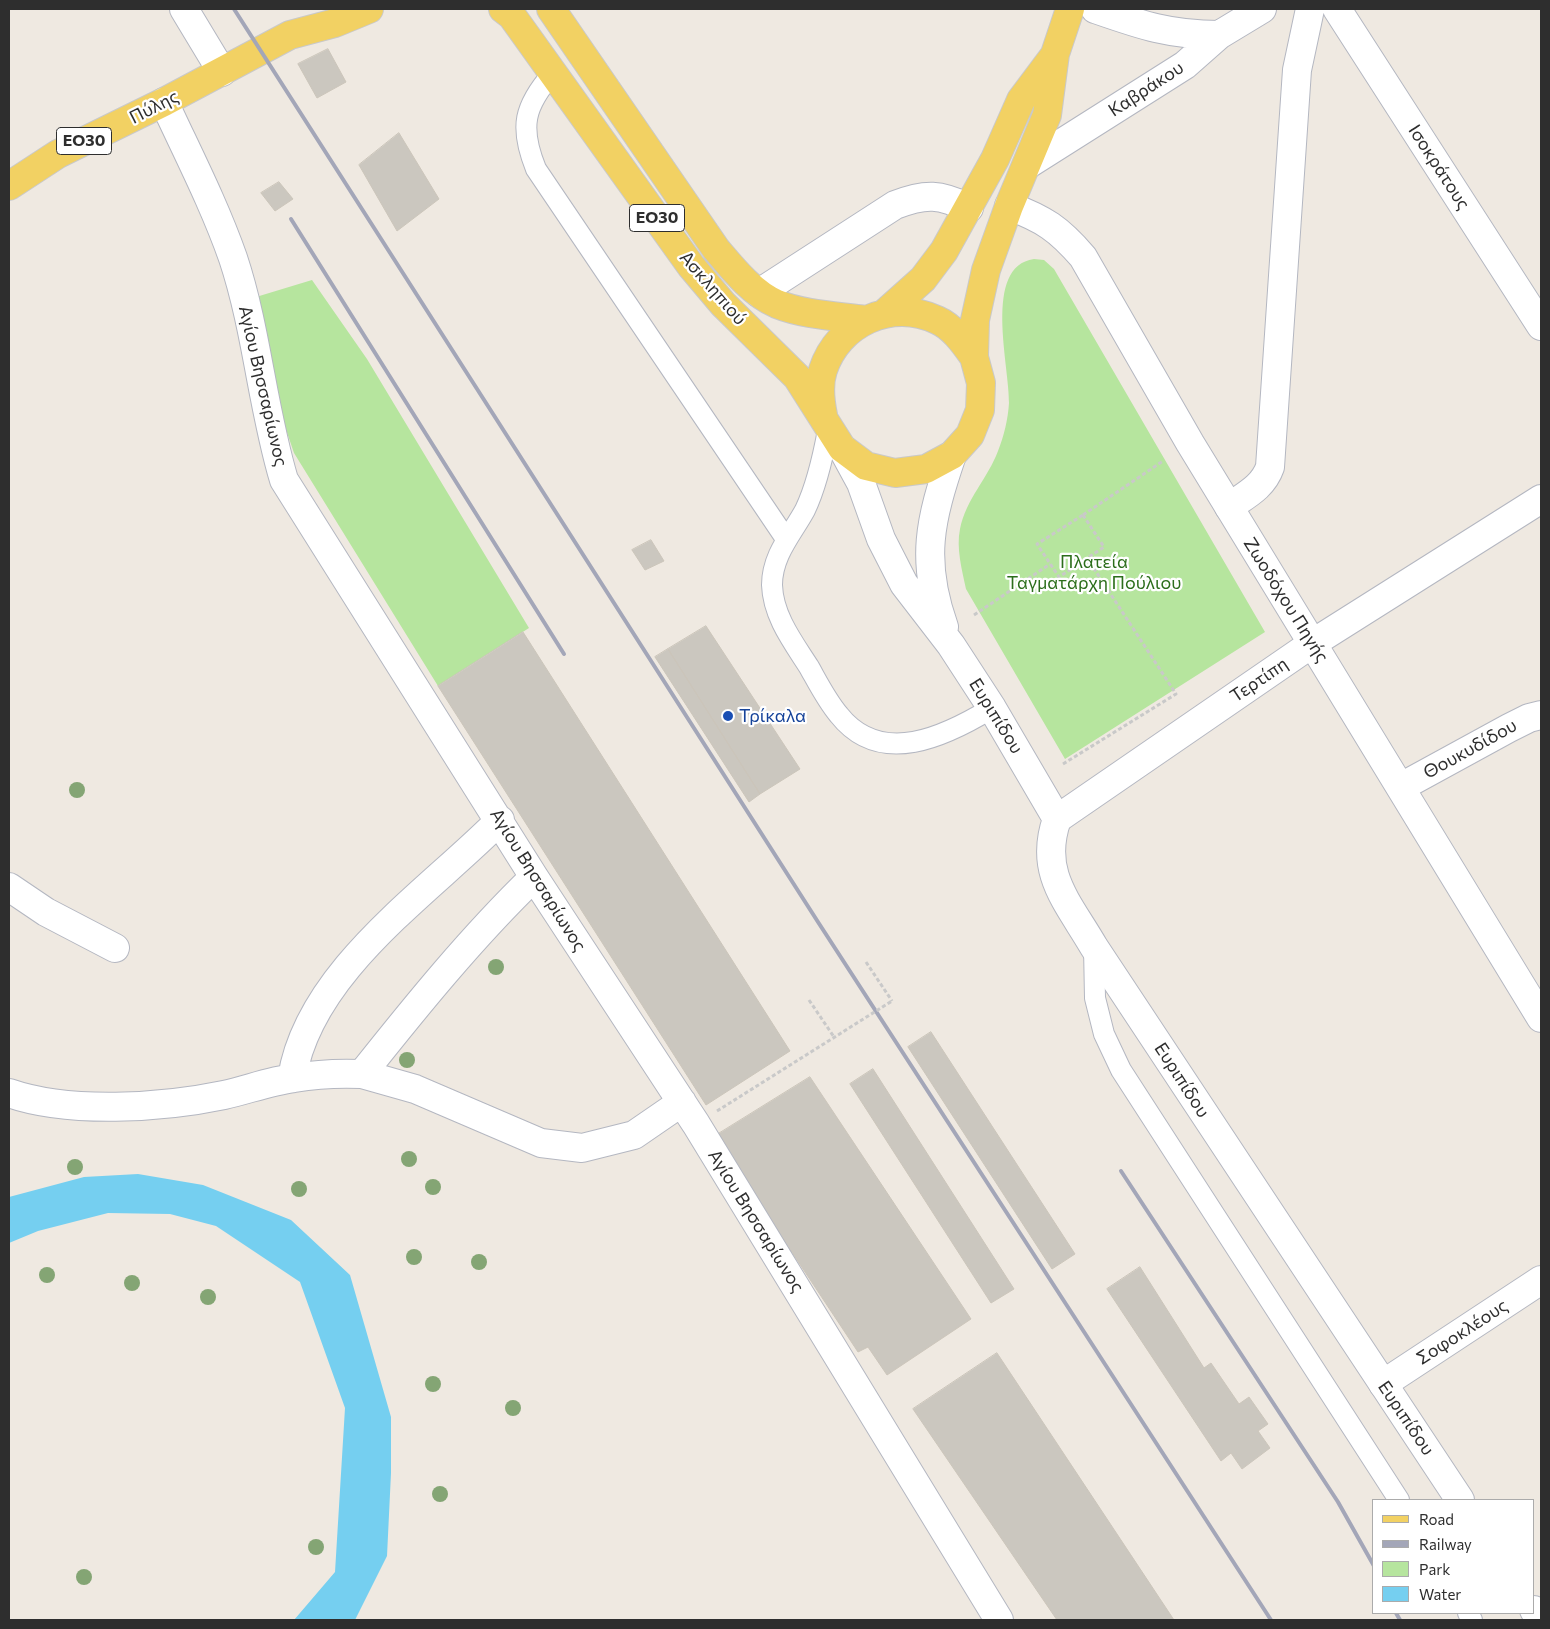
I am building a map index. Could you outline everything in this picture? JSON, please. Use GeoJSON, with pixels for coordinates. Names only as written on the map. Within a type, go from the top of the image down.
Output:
{"type":"FeatureCollection","features":[{"type":"Feature","properties":{"kind":"main road","name":"ΕΟ30"},"geometry":{"type":"LineString","coordinates":[[290,35],[316,9]]}},
{"type":"Feature","properties":{"kind":"main road","name":"ΕΟ30"},"geometry":{"type":"LineString","coordinates":[[222,72],[290,35],[335,23],[369,9]]}},
{"type":"Feature","properties":{"kind":"main road","name":"Ασκληπιού"},"geometry":{"type":"LineString","coordinates":[[503,9],[512,16],[554,73],[690,266],[723,304],[797,377],[831,432],[866,466],[895,473],[926,469],[952,455],[970,435],[980,410],[981,383],[974,357],[974,320],[986,270],[1009,206],[1047,114],[1055,54],[1070,9]]}},
{"type":"Feature","properties":{"kind":"main road","name":"Ασκληπιού"},"geometry":{"type":"LineString","coordinates":[[551,9],[716,250],[736,273],[759,293],[777,304],[808,312],[875,316],[911,312],[937,320],[958,335],[974,357]]}},
{"type":"Feature","properties":{"kind":"main road","name":"Ασκληπιού"},"geometry":{"type":"LineString","coordinates":[[831,432],[820,386],[822,371],[831,350],[846,332],[875,316],[923,279],[944,251],[969,208],[995,159],[1021,100],[1055,54]]}},
{"type":"Feature","properties":{"kind":"main road","name":"Πύλης"},"geometry":{"type":"LineString","coordinates":[[9,186],[58,154],[222,72]]}},
{"type":"Feature","properties":{"kind":"street"},"geometry":{"type":"LineString","coordinates":[[184,9],[222,72]]}},
{"type":"Feature","properties":{"kind":"street"},"geometry":{"type":"LineString","coordinates":[[1095,9],[1161,31],[1188,35],[1219,34]]}},
{"type":"Feature","properties":{"kind":"street","name":"Καβράκου"},"geometry":{"type":"LineString","coordinates":[[1026,165],[1185,65],[1219,34],[1262,9]]}},
{"type":"Feature","properties":{"kind":"street"},"geometry":{"type":"LineString","coordinates":[[1229,506],[1259,486],[1265,480],[1270,467],[1296,70],[1310,9]]}},
{"type":"Feature","properties":{"kind":"street","name":"Ισοκράτους"},"geometry":{"type":"LineString","coordinates":[[1337,9],[1541,326]]}},
{"type":"Feature","properties":{"kind":"street","name":"Αγίου Βησσαρίωνος"},"geometry":{"type":"LineString","coordinates":[[164,102],[210,198],[233,259],[249,316],[273,442],[284,480],[326,549],[500,820],[534,877],[682,1102],[998,1620]]}},
{"type":"Feature","properties":{"kind":"street"},"geometry":{"type":"LineString","coordinates":[[759,293],[895,204],[916,197],[934,196],[953,200],[969,208]]}},
{"type":"Feature","properties":{"kind":"street","name":"Ζωοδόχου Πηγής"},"geometry":{"type":"LineString","coordinates":[[1009,206],[1036,216],[1063,234],[1083,257],[1190,443],[1541,1018]]}},
{"type":"Feature","properties":{"kind":"street","name":"Ευριπίδου"},"geometry":{"type":"LineString","coordinates":[[831,432],[861,482],[881,539],[904,584],[951,645],[992,708],[1057,819],[1050,838],[1050,862],[1056,882],[1094,947],[1459,1499]]}},
{"type":"Feature","properties":{"kind":"street","name":"Ευριπίδου"},"geometry":{"type":"LineString","coordinates":[[951,645],[936,604],[931,568],[930,537],[936,503],[952,455]]}},
{"type":"Feature","properties":{"kind":"street","name":"Τερτίπη"},"geometry":{"type":"LineString","coordinates":[[1057,819],[1313,643],[1541,500]]}},
{"type":"Feature","properties":{"kind":"street","name":"Θουκυδίδου"},"geometry":{"type":"LineString","coordinates":[[1401,788],[1528,718],[1541,715]]}},
{"type":"Feature","properties":{"kind":"street"},"geometry":{"type":"LineString","coordinates":[[292,1078],[296,1056],[312,1018],[336,981],[396,915],[468,852],[500,820]]}},
{"type":"Feature","properties":{"kind":"street"},"geometry":{"type":"LineString","coordinates":[[362,1074],[398,1028],[500,911],[534,877]]}},
{"type":"Feature","properties":{"kind":"street"},"geometry":{"type":"LineString","coordinates":[[9,887],[46,912],[115,948]]}},
{"type":"Feature","properties":{"kind":"street"},"geometry":{"type":"LineString","coordinates":[[9,1093],[21,1097],[75,1105],[129,1107],[222,1095],[292,1078],[328,1073],[362,1074],[415,1090],[541,1143],[582,1148],[634,1135],[682,1102]]}},
{"type":"Feature","properties":{"kind":"street","name":"Σοφοκλέους"},"geometry":{"type":"LineString","coordinates":[[1383,1384],[1541,1280]]}},
{"type":"Feature","properties":{"kind":"lane"},"geometry":{"type":"LineString","coordinates":[[554,73],[535,94],[526,114],[525,131],[529,151],[536,169],[786,539]]}},
{"type":"Feature","properties":{"kind":"lane"},"geometry":{"type":"LineString","coordinates":[[831,432],[814,486],[804,510],[786,539],[776,563],[772,584],[776,606],[783,626],[839,716],[855,731],[875,741],[900,744],[929,740],[957,729],[992,708]]}},
{"type":"Feature","properties":{"kind":"lane"},"geometry":{"type":"LineString","coordinates":[[1094,947],[1095,998],[1104,1034],[1121,1070],[1398,1499]]}},
{"type":"Feature","properties":{"kind":"path"},"geometry":{"type":"LineString","coordinates":[[1083,515],[1104,547],[1059,577],[1037,544],[1190,443]]}},
{"type":"Feature","properties":{"kind":"path"},"geometry":{"type":"LineString","coordinates":[[1058,757],[1063,765],[1176,694],[1087,558]]}},
{"type":"Feature","properties":{"kind":"path"},"geometry":{"type":"LineString","coordinates":[[969,619],[1050,564]]}},
{"type":"Feature","properties":{"kind":"path"},"geometry":{"type":"LineString","coordinates":[[717,1110],[892,1001],[866,962]]}},
{"type":"Feature","properties":{"kind":"path"},"geometry":{"type":"LineString","coordinates":[[810,1000],[834,1037]]}},
{"type":"Feature","properties":{"kind":"green space","name":"Πλατεία Ταγματάρχη Πούλιου"},"geometry":{"type":"Polygon","coordinates":[[[1034,259],[1044,260],[1054,269],[1265,632],[1065,759],[966,589],[959,551],[959,536],[963,518],[972,498],[994,461],[1007,421],[1009,403],[1002,320],[1008,279],[1018,266],[1034,259]]]}},
{"type":"Feature","properties":{"kind":"green space"},"geometry":{"type":"Polygon","coordinates":[[[312,280],[367,359],[529,628],[438,686],[294,453],[272,388],[256,297],[312,280]]]}},
{"type":"Feature","properties":{"kind":"water"},"geometry":{"type":"Polygon","coordinates":[[[138,1174],[203,1185],[291,1220],[350,1275],[391,1417],[391,1473],[387,1556],[355,1620],[294,1620],[335,1572],[345,1408],[300,1282],[216,1226],[170,1214],[108,1213],[38,1231],[9,1243],[9,1197],[84,1177],[138,1174]]]}},
{"type":"Feature","properties":{"kind":"building"},"geometry":{"type":"Polygon","coordinates":[[[328,49],[346,82],[317,98],[298,64],[328,49]]]}},
{"type":"Feature","properties":{"kind":"building"},"geometry":{"type":"Polygon","coordinates":[[[399,133],[439,199],[397,231],[359,165],[399,133]]]}},
{"type":"Feature","properties":{"kind":"building"},"geometry":{"type":"Polygon","coordinates":[[[279,182],[293,199],[275,211],[261,193],[279,182]]]}},
{"type":"Feature","properties":{"kind":"building"},"geometry":{"type":"Polygon","coordinates":[[[651,540],[664,561],[645,570],[632,550],[651,540]]]}},
{"type":"Feature","properties":{"kind":"building"},"geometry":{"type":"Polygon","coordinates":[[[706,626],[800,769],[760,794],[668,649],[706,626]]]}},
{"type":"Feature","properties":{"kind":"building"},"geometry":{"type":"Polygon","coordinates":[[[523,632],[790,1051],[706,1105],[438,686],[523,632]]]}},
{"type":"Feature","properties":{"kind":"building"},"geometry":{"type":"Polygon","coordinates":[[[668,649],[760,794],[749,802],[655,657],[668,649]]]}},
{"type":"Feature","properties":{"kind":"building"},"geometry":{"type":"Polygon","coordinates":[[[931,1032],[1075,1254],[1052,1269],[908,1047],[931,1032]]]}},
{"type":"Feature","properties":{"kind":"building"},"geometry":{"type":"Polygon","coordinates":[[[873,1069],[1014,1289],[991,1303],[850,1084],[873,1069]]]}},
{"type":"Feature","properties":{"kind":"building"},"geometry":{"type":"Polygon","coordinates":[[[810,1077],[971,1319],[887,1375],[868,1347],[858,1352],[715,1136],[810,1077]]]}},
{"type":"Feature","properties":{"kind":"building"},"geometry":{"type":"Polygon","coordinates":[[[1140,1267],[1204,1368],[1211,1363],[1239,1404],[1249,1397],[1268,1424],[1258,1431],[1270,1448],[1242,1469],[1231,1453],[1221,1461],[1107,1289],[1140,1267]]]}},
{"type":"Feature","properties":{"kind":"building"},"geometry":{"type":"Polygon","coordinates":[[[997,1353],[1174,1620],[1057,1620],[913,1409],[997,1353]]]}},
{"type":"Feature","properties":{"kind":"railway"},"geometry":{"type":"LineString","coordinates":[[234,9],[818,922],[1271,1620]]}},
{"type":"Feature","properties":{"kind":"railway"},"geometry":{"type":"LineString","coordinates":[[291,219],[564,654]]}},
{"type":"Feature","properties":{"kind":"railway"},"geometry":{"type":"LineString","coordinates":[[1121,1171],[1338,1502],[1372,1562]]}},
{"type":"Feature","properties":{"kind":"railway"},"geometry":{"type":"LineString","coordinates":[[1397,1614],[1400,1620]]}},
{"type":"Feature","properties":{"kind":"place","name":"Τρίκαλα"},"geometry":{"type":"Point","coordinates":[728,716]}}]}
